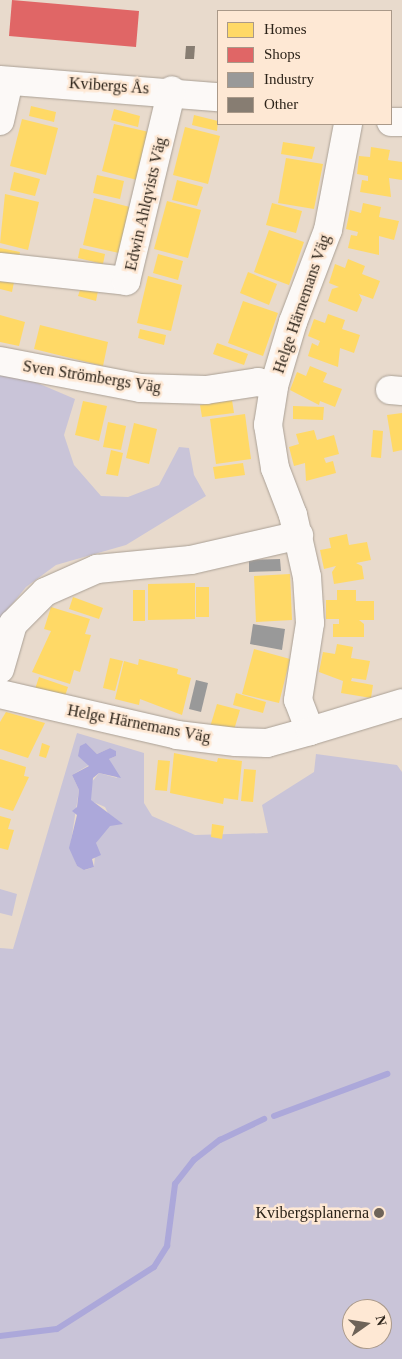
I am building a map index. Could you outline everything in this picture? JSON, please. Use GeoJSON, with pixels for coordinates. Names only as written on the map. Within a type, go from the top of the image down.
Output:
{"type":"FeatureCollection","features":[{"type":"Feature","properties":{"kind":"street","name":"Kvibergs Ås"},"geometry":{"type":"LineString","coordinates":[[5,80],[172,90],[217,97]]}},
{"type":"Feature","properties":{"kind":"street"},"geometry":{"type":"LineString","coordinates":[[0,121],[5,80]]}},
{"type":"Feature","properties":{"kind":"street","name":"Edwin Ahlqvists Väg"},"geometry":{"type":"LineString","coordinates":[[0,267],[126,281],[172,90]]}},
{"type":"Feature","properties":{"kind":"street","name":"Helge Härnemans Väg"},"geometry":{"type":"LineString","coordinates":[[0,694],[178,735],[236,742],[267,743],[310,731],[298,700],[310,623],[299,535],[275,468],[268,424],[274,386],[328,230],[348,125]]}},
{"type":"Feature","properties":{"kind":"street","name":"Sven Strömbergs Väg"},"geometry":{"type":"LineString","coordinates":[[0,361],[140,388],[206,390],[258,382],[274,386]]}},
{"type":"Feature","properties":{"kind":"street"},"geometry":{"type":"LineString","coordinates":[[0,669],[13,624],[45,592],[97,569],[191,560],[299,535]]}},
{"type":"Feature","properties":{"kind":"street"},"geometry":{"type":"LineString","coordinates":[[310,731],[402,703]]}},
{"type":"Feature","properties":{"kind":"shaded area"},"geometry":{"type":"Polygon","coordinates":[[[0,367],[75,399],[64,435],[74,465],[101,496],[128,497],[159,485],[179,447],[189,448],[194,475],[206,496],[126,545],[56,565],[26,587],[0,619],[0,367]]]}},
{"type":"Feature","properties":{"kind":"shaded area"},"geometry":{"type":"Polygon","coordinates":[[[77,733],[144,753],[144,803],[152,816],[195,835],[268,833],[262,805],[314,772],[316,754],[397,765],[402,772],[402,1359],[0,1359],[0,948],[13,949],[77,733]],[[86,743],[89,765],[72,775],[79,790],[70,848],[77,866],[85,870],[94,867],[96,843],[111,819],[105,807],[91,801],[91,783],[99,773],[117,778],[109,759],[116,756],[115,751],[110,748],[97,754],[86,743]]]}},
{"type":"Feature","properties":{"kind":"shaded area"},"geometry":{"type":"Polygon","coordinates":[[[86,743],[97,754],[110,748],[116,751],[116,756],[109,759],[121,778],[99,773],[93,778],[91,800],[123,824],[110,826],[96,843],[101,855],[92,859],[94,867],[84,870],[77,866],[69,848],[77,815],[72,811],[77,807],[79,790],[72,775],[89,766],[78,756],[80,746],[86,743]]]}},
{"type":"Feature","properties":{"kind":"shaded area"},"geometry":{"type":"Polygon","coordinates":[[[0,889],[17,894],[12,916],[0,913],[0,889]]]}},
{"type":"Feature","properties":{"kind":"building: Homes"},"geometry":{"type":"Polygon","coordinates":[[[31,106],[56,112],[54,122],[29,116],[31,106]]]}},
{"type":"Feature","properties":{"kind":"building: Homes"},"geometry":{"type":"Polygon","coordinates":[[[114,109],[140,116],[138,127],[111,120],[114,109]]]}},
{"type":"Feature","properties":{"kind":"building: Homes"},"geometry":{"type":"Polygon","coordinates":[[[194,115],[217,121],[217,131],[192,125],[194,115]]]}},
{"type":"Feature","properties":{"kind":"building: Homes"},"geometry":{"type":"Polygon","coordinates":[[[22,119],[58,128],[46,175],[10,166],[22,119]]]}},
{"type":"Feature","properties":{"kind":"building: Homes"},"geometry":{"type":"Polygon","coordinates":[[[114,124],[149,132],[137,180],[102,171],[114,124]]]}},
{"type":"Feature","properties":{"kind":"building: Homes"},"geometry":{"type":"Polygon","coordinates":[[[185,127],[220,136],[208,184],[173,175],[185,127]]]}},
{"type":"Feature","properties":{"kind":"building: Homes"},"geometry":{"type":"Polygon","coordinates":[[[283,142],[315,147],[312,159],[281,154],[283,142]]]}},
{"type":"Feature","properties":{"kind":"building: Homes"},"geometry":{"type":"Polygon","coordinates":[[[371,147],[390,150],[388,160],[402,162],[402,180],[389,178],[391,197],[360,192],[362,180],[368,181],[368,176],[357,174],[359,156],[370,157],[371,147]]]}},
{"type":"Feature","properties":{"kind":"building: Homes"},"geometry":{"type":"Polygon","coordinates":[[[286,158],[323,164],[314,209],[278,203],[286,158]]]}},
{"type":"Feature","properties":{"kind":"building: Homes"},"geometry":{"type":"Polygon","coordinates":[[[14,172],[40,179],[35,196],[10,190],[14,172]]]}},
{"type":"Feature","properties":{"kind":"building: Homes"},"geometry":{"type":"Polygon","coordinates":[[[97,175],[124,181],[120,199],[93,193],[97,175]]]}},
{"type":"Feature","properties":{"kind":"building: Homes"},"geometry":{"type":"Polygon","coordinates":[[[177,180],[203,187],[197,206],[172,200],[177,180]]]}},
{"type":"Feature","properties":{"kind":"building: Homes"},"geometry":{"type":"Polygon","coordinates":[[[5,194],[39,202],[28,250],[0,243],[5,194]]]}},
{"type":"Feature","properties":{"kind":"building: Homes"},"geometry":{"type":"Polygon","coordinates":[[[94,198],[130,207],[119,253],[83,245],[94,198]]]}},
{"type":"Feature","properties":{"kind":"building: Homes"},"geometry":{"type":"Polygon","coordinates":[[[167,201],[201,210],[188,258],[154,249],[167,201]]]}},
{"type":"Feature","properties":{"kind":"building: Homes"},"geometry":{"type":"Polygon","coordinates":[[[272,203],[302,211],[296,233],[266,225],[272,203]]]}},
{"type":"Feature","properties":{"kind":"building: Homes"},"geometry":{"type":"Polygon","coordinates":[[[363,203],[381,207],[379,217],[399,221],[394,240],[379,236],[379,255],[348,248],[351,235],[357,236],[358,232],[346,229],[350,210],[361,213],[363,203]]]}},
{"type":"Feature","properties":{"kind":"building: Homes"},"geometry":{"type":"Polygon","coordinates":[[[269,230],[304,242],[289,285],[254,272],[269,230]]]}},
{"type":"Feature","properties":{"kind":"building: Homes"},"geometry":{"type":"Polygon","coordinates":[[[0,248],[20,252],[18,261],[0,257],[0,248]]]}},
{"type":"Feature","properties":{"kind":"building: Homes"},"geometry":{"type":"Polygon","coordinates":[[[80,248],[105,254],[103,264],[78,258],[80,248]]]}},
{"type":"Feature","properties":{"kind":"building: Homes"},"geometry":{"type":"Polygon","coordinates":[[[158,254],[183,261],[178,280],[153,273],[158,254]]]}},
{"type":"Feature","properties":{"kind":"building: Homes"},"geometry":{"type":"Polygon","coordinates":[[[348,259],[365,266],[362,274],[380,281],[373,299],[359,294],[362,300],[357,312],[328,301],[332,289],[339,287],[329,283],[335,264],[345,268],[348,259]]]}},
{"type":"Feature","properties":{"kind":"building: Homes"},"geometry":{"type":"Polygon","coordinates":[[[248,272],[277,284],[269,305],[240,293],[248,272]]]}},
{"type":"Feature","properties":{"kind":"building: Homes"},"geometry":{"type":"Polygon","coordinates":[[[148,276],[182,285],[171,331],[137,323],[148,276]]]}},
{"type":"Feature","properties":{"kind":"building: Homes"},"geometry":{"type":"Polygon","coordinates":[[[0,279],[14,282],[12,292],[0,289],[0,279]]]}},
{"type":"Feature","properties":{"kind":"building: Homes"},"geometry":{"type":"Polygon","coordinates":[[[81,287],[98,291],[96,301],[78,296],[81,287]]]}},
{"type":"Feature","properties":{"kind":"building: Homes"},"geometry":{"type":"Polygon","coordinates":[[[243,301],[278,313],[263,356],[228,343],[243,301]]]}},
{"type":"Feature","properties":{"kind":"building: Homes"},"geometry":{"type":"Polygon","coordinates":[[[328,314],[345,320],[342,329],[360,335],[354,353],[340,348],[338,367],[308,356],[312,343],[318,346],[320,341],[308,336],[314,319],[325,323],[328,314]]]}},
{"type":"Feature","properties":{"kind":"building: Homes"},"geometry":{"type":"Polygon","coordinates":[[[0,315],[25,322],[19,346],[0,342],[0,315]]]}},
{"type":"Feature","properties":{"kind":"building: Homes"},"geometry":{"type":"Polygon","coordinates":[[[40,325],[108,342],[103,366],[34,349],[40,325]]]}},
{"type":"Feature","properties":{"kind":"building: Homes"},"geometry":{"type":"Polygon","coordinates":[[[140,329],[166,335],[164,345],[138,338],[140,329]]]}},
{"type":"Feature","properties":{"kind":"building: Homes"},"geometry":{"type":"Polygon","coordinates":[[[217,343],[248,354],[244,365],[213,354],[217,343]]]}},
{"type":"Feature","properties":{"kind":"building: Homes"},"geometry":{"type":"Polygon","coordinates":[[[310,366],[327,373],[323,382],[342,389],[335,407],[320,401],[319,405],[290,390],[297,372],[306,376],[310,366]]]}},
{"type":"Feature","properties":{"kind":"building: Homes"},"geometry":{"type":"Polygon","coordinates":[[[232,400],[234,413],[202,417],[200,405],[232,400]]]}},
{"type":"Feature","properties":{"kind":"building: Homes"},"geometry":{"type":"Polygon","coordinates":[[[83,401],[107,406],[99,441],[75,435],[83,401]]]}},
{"type":"Feature","properties":{"kind":"building: Homes"},"geometry":{"type":"Polygon","coordinates":[[[293,406],[324,407],[323,420],[293,419],[293,406]]]}},
{"type":"Feature","properties":{"kind":"building: Homes"},"geometry":{"type":"Polygon","coordinates":[[[402,413],[402,450],[393,452],[387,415],[402,413]]]}},
{"type":"Feature","properties":{"kind":"building: Homes"},"geometry":{"type":"Polygon","coordinates":[[[245,414],[251,459],[216,464],[210,419],[245,414]]]}},
{"type":"Feature","properties":{"kind":"building: Homes"},"geometry":{"type":"Polygon","coordinates":[[[108,422],[126,426],[121,450],[103,447],[108,422]]]}},
{"type":"Feature","properties":{"kind":"building: Homes"},"geometry":{"type":"Polygon","coordinates":[[[134,423],[157,429],[149,464],[126,458],[134,423]]]}},
{"type":"Feature","properties":{"kind":"building: Homes"},"geometry":{"type":"Polygon","coordinates":[[[314,430],[317,440],[334,435],[339,454],[324,458],[326,463],[333,461],[336,473],[306,481],[305,463],[294,466],[289,447],[299,444],[296,434],[314,430]]]}},
{"type":"Feature","properties":{"kind":"building: Homes"},"geometry":{"type":"Polygon","coordinates":[[[373,430],[383,431],[381,458],[371,457],[373,430]]]}},
{"type":"Feature","properties":{"kind":"building: Homes"},"geometry":{"type":"Polygon","coordinates":[[[111,450],[123,453],[118,476],[106,474],[111,450]]]}},
{"type":"Feature","properties":{"kind":"building: Homes"},"geometry":{"type":"Polygon","coordinates":[[[243,463],[245,475],[215,479],[213,467],[243,463]]]}},
{"type":"Feature","properties":{"kind":"building: Homes"},"geometry":{"type":"Polygon","coordinates":[[[347,534],[349,545],[367,542],[371,560],[356,563],[362,566],[364,579],[334,584],[332,572],[336,566],[324,569],[320,550],[331,548],[329,538],[347,534]]]}},
{"type":"Feature","properties":{"kind":"building: Homes"},"geometry":{"type":"Polygon","coordinates":[[[290,574],[292,620],[256,622],[254,576],[290,574]]]}},
{"type":"Feature","properties":{"kind":"building: Homes"},"geometry":{"type":"Polygon","coordinates":[[[195,583],[195,619],[148,620],[148,584],[195,583]]]}},
{"type":"Feature","properties":{"kind":"building: Homes"},"geometry":{"type":"Polygon","coordinates":[[[196,587],[209,587],[209,617],[196,617],[196,587]]]}},
{"type":"Feature","properties":{"kind":"building: Homes"},"geometry":{"type":"Polygon","coordinates":[[[133,590],[145,590],[145,621],[133,621],[133,590]]]}},
{"type":"Feature","properties":{"kind":"building: Homes"},"geometry":{"type":"Polygon","coordinates":[[[337,590],[356,590],[356,601],[374,601],[374,620],[359,620],[364,624],[364,637],[333,637],[333,624],[339,624],[339,619],[326,619],[326,600],[337,600],[337,590]]]}},
{"type":"Feature","properties":{"kind":"building: Homes"},"geometry":{"type":"Polygon","coordinates":[[[73,597],[103,608],[99,619],[69,609],[73,597]]]}},
{"type":"Feature","properties":{"kind":"building: Homes"},"geometry":{"type":"Polygon","coordinates":[[[51,607],[90,619],[85,634],[91,635],[80,672],[74,670],[70,684],[32,672],[51,631],[44,629],[51,607]]]}},
{"type":"Feature","properties":{"kind":"building: Homes"},"geometry":{"type":"Polygon","coordinates":[[[337,644],[353,647],[351,658],[370,661],[366,680],[352,678],[351,681],[373,685],[371,698],[341,693],[343,681],[319,672],[323,652],[335,654],[337,644]]]}},
{"type":"Feature","properties":{"kind":"building: Homes"},"geometry":{"type":"Polygon","coordinates":[[[254,649],[290,659],[279,703],[242,694],[254,649]]]}},
{"type":"Feature","properties":{"kind":"building: Homes"},"geometry":{"type":"Polygon","coordinates":[[[110,658],[123,661],[115,691],[103,688],[110,658]]]}},
{"type":"Feature","properties":{"kind":"building: Homes"},"geometry":{"type":"Polygon","coordinates":[[[139,659],[178,669],[177,674],[191,678],[182,715],[140,699],[139,705],[115,699],[124,661],[138,665],[139,659]]]}},
{"type":"Feature","properties":{"kind":"building: Homes"},"geometry":{"type":"Polygon","coordinates":[[[39,677],[68,687],[64,699],[35,689],[39,677]]]}},
{"type":"Feature","properties":{"kind":"building: Homes"},"geometry":{"type":"Polygon","coordinates":[[[236,693],[266,702],[263,713],[233,705],[236,693]]]}},
{"type":"Feature","properties":{"kind":"building: Homes"},"geometry":{"type":"Polygon","coordinates":[[[217,704],[240,710],[233,733],[210,727],[217,704]]]}},
{"type":"Feature","properties":{"kind":"building: Homes"},"geometry":{"type":"Polygon","coordinates":[[[6,712],[45,723],[28,758],[0,749],[0,722],[6,712]]]}},
{"type":"Feature","properties":{"kind":"building: Homes"},"geometry":{"type":"Polygon","coordinates":[[[42,743],[50,746],[46,758],[39,756],[42,743]]]}},
{"type":"Feature","properties":{"kind":"building: Homes"},"geometry":{"type":"Polygon","coordinates":[[[174,753],[217,762],[218,758],[242,761],[238,800],[224,798],[223,804],[170,793],[174,753]]]}},
{"type":"Feature","properties":{"kind":"building: Homes"},"geometry":{"type":"Polygon","coordinates":[[[0,759],[26,767],[24,776],[29,777],[13,811],[0,807],[0,759]]]}},
{"type":"Feature","properties":{"kind":"building: Homes"},"geometry":{"type":"Polygon","coordinates":[[[158,760],[170,761],[167,791],[155,790],[158,760]]]}},
{"type":"Feature","properties":{"kind":"building: Homes"},"geometry":{"type":"Polygon","coordinates":[[[244,769],[256,770],[253,802],[241,801],[244,769]]]}},
{"type":"Feature","properties":{"kind":"building: Homes"},"geometry":{"type":"Polygon","coordinates":[[[0,816],[11,819],[8,829],[14,830],[8,850],[0,848],[0,816]]]}},
{"type":"Feature","properties":{"kind":"building: Homes"},"geometry":{"type":"Polygon","coordinates":[[[212,824],[224,826],[222,839],[211,837],[212,824]]]}},
{"type":"Feature","properties":{"kind":"building: Shops"},"geometry":{"type":"Polygon","coordinates":[[[12,0],[139,11],[136,47],[9,36],[12,0]]]}},
{"type":"Feature","properties":{"kind":"building: Industry"},"geometry":{"type":"Polygon","coordinates":[[[280,559],[281,571],[249,572],[249,560],[280,559]]]}},
{"type":"Feature","properties":{"kind":"building: Industry"},"geometry":{"type":"Polygon","coordinates":[[[253,624],[285,629],[282,650],[250,644],[253,624]]]}},
{"type":"Feature","properties":{"kind":"building: Industry"},"geometry":{"type":"Polygon","coordinates":[[[196,680],[208,683],[201,712],[189,709],[196,680]]]}},
{"type":"Feature","properties":{"kind":"building: Other"},"geometry":{"type":"Polygon","coordinates":[[[186,46],[195,46],[194,59],[185,59],[186,46]]]}},
{"type":"Feature","properties":{"kind":"waterway"},"geometry":{"type":"LineString","coordinates":[[274,1116],[387,1074]]}},
{"type":"Feature","properties":{"kind":"waterway"},"geometry":{"type":"LineString","coordinates":[[0,1336],[57,1329],[154,1267],[167,1246],[175,1184],[194,1160],[220,1140],[264,1119]]}},
{"type":"Feature","properties":{"kind":"place","name":"Kvibergsplanerna"},"geometry":{"type":"Point","coordinates":[379,1213]}}]}
